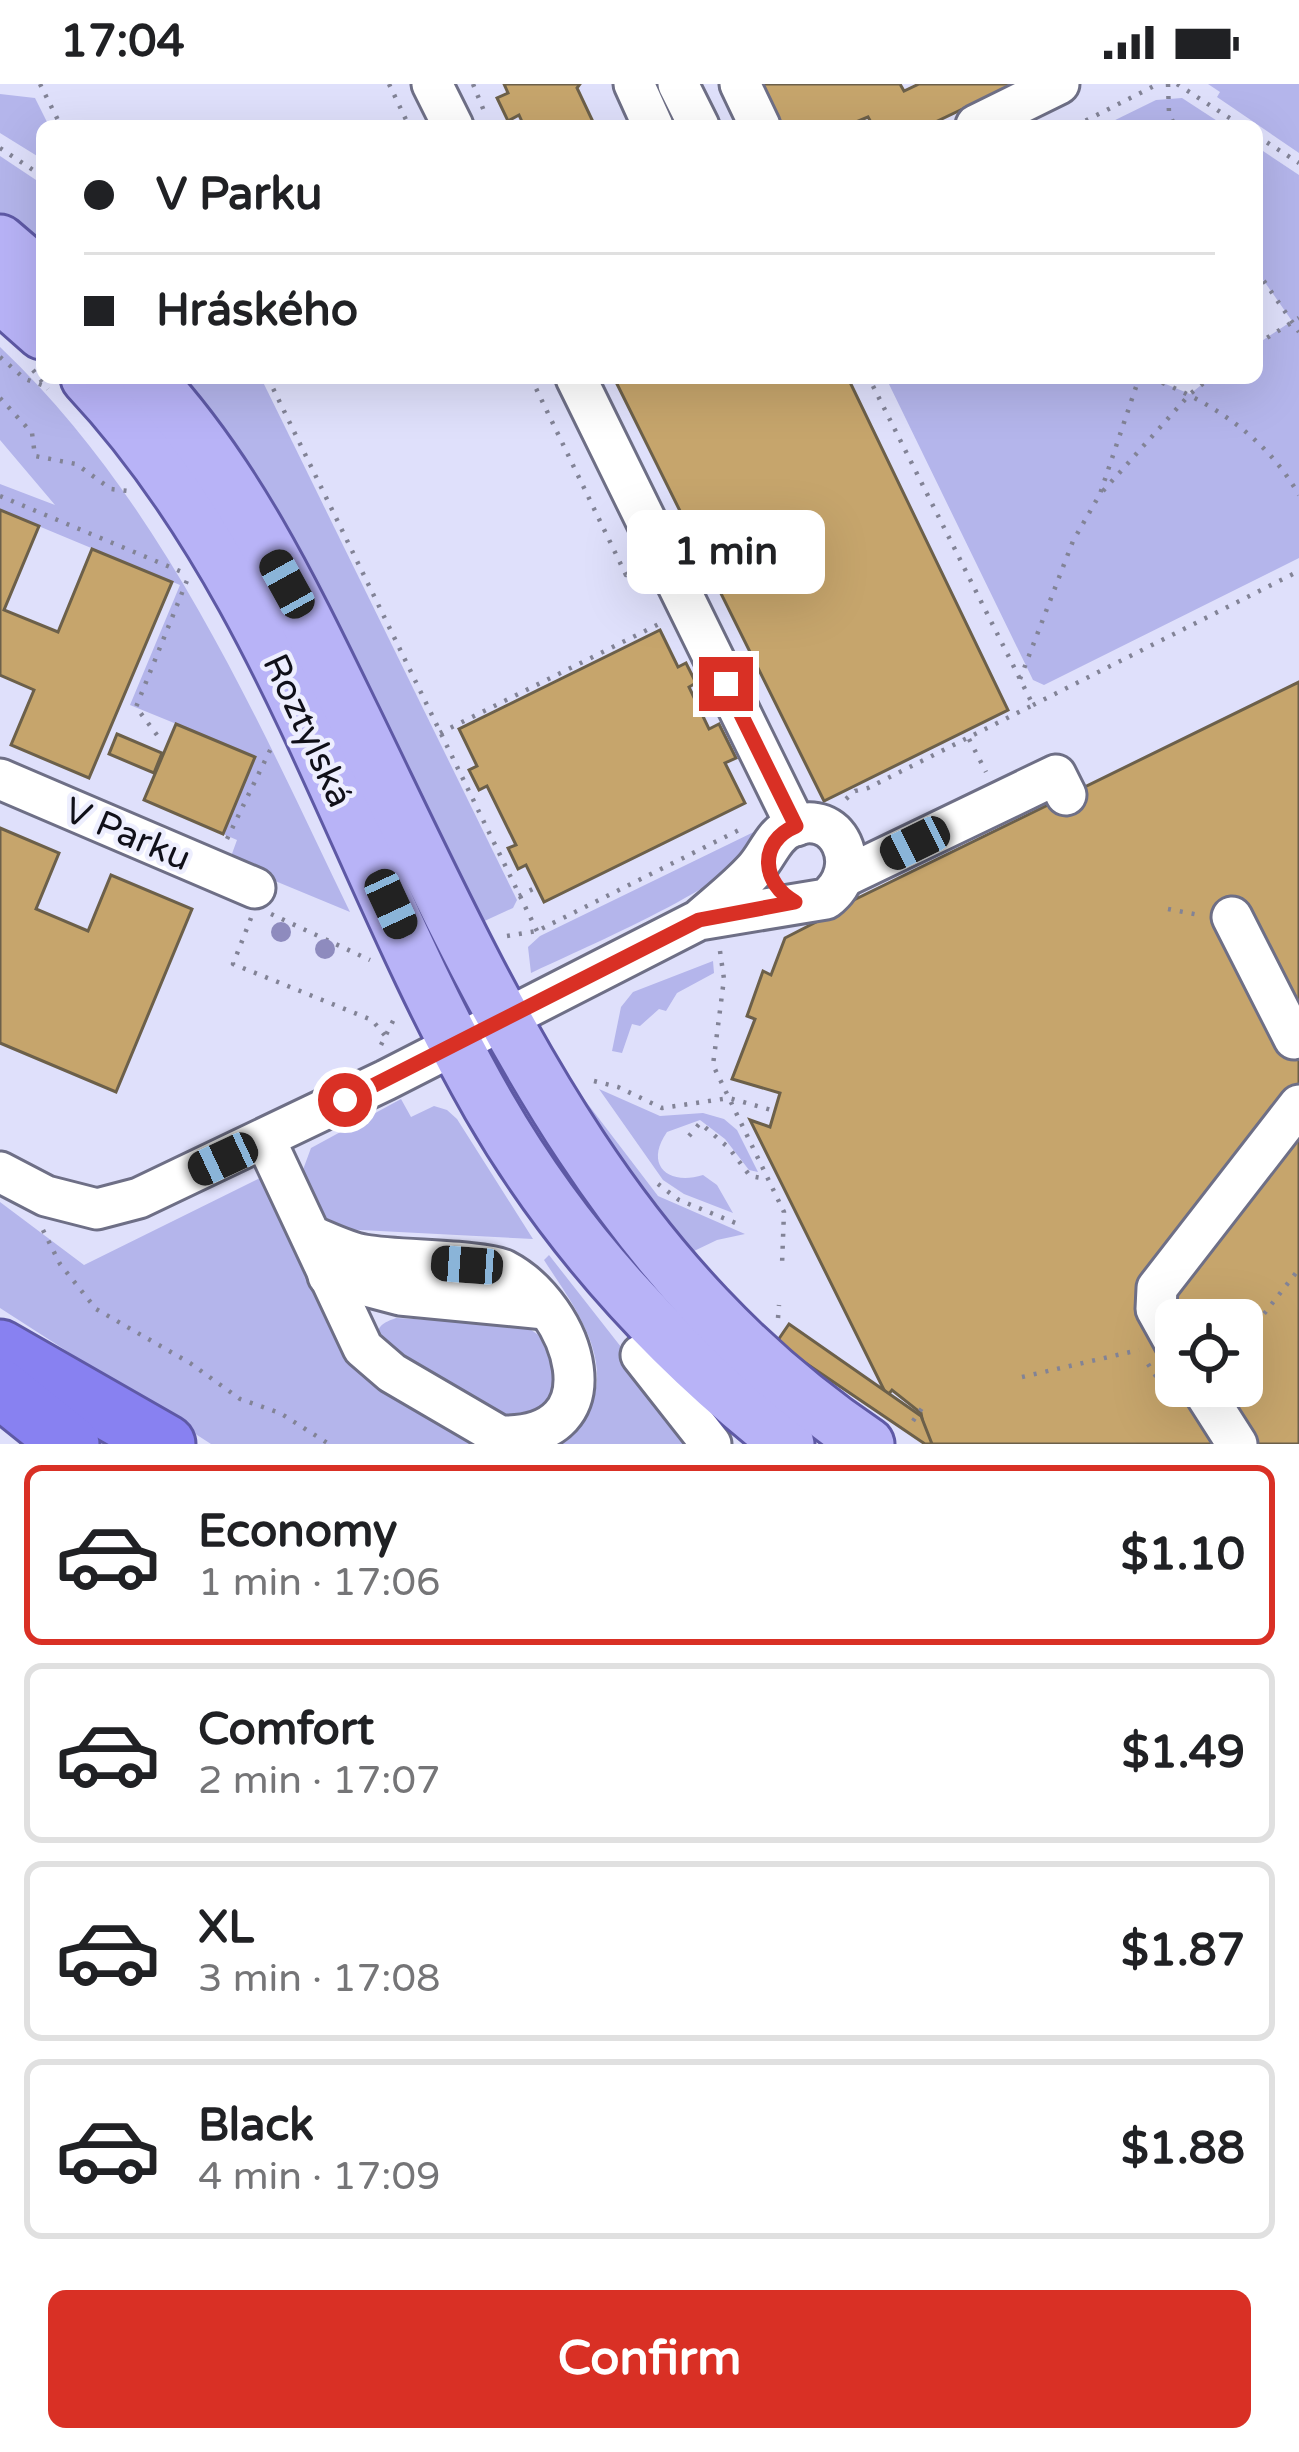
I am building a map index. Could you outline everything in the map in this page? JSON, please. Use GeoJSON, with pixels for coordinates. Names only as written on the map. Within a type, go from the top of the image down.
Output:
{"type":"FeatureCollection","features":[{"type":"Feature","properties":{"kind":"highway"},"geometry":{"type":"LineString","coordinates":[[0,1349],[166,1444]]}},
{"type":"Feature","properties":{"kind":"highway"},"geometry":{"type":"LineString","coordinates":[[0,1388],[70,1444]]}},
{"type":"Feature","properties":{"kind":"main road"},"geometry":{"type":"LineString","coordinates":[[0,241],[36,272]]}},
{"type":"Feature","properties":{"kind":"main road"},"geometry":{"type":"LineString","coordinates":[[0,296],[36,328]]}},
{"type":"Feature","properties":{"kind":"main road","name":"Roztylská"},"geometry":{"type":"LineString","coordinates":[[153,384],[186,422],[267,546],[520,1011],[543,1088],[598,1175],[666,1266],[782,1381],[891,1433]]}},
{"type":"Feature","properties":{"kind":"main road","name":"Roztylská"},"geometry":{"type":"LineString","coordinates":[[65,390],[120,413],[185,501],[247,602],[490,1107],[556,1209],[625,1294],[698,1368],[788,1444]]}},
{"type":"Feature","properties":{"kind":"street"},"geometry":{"type":"LineString","coordinates":[[432,84],[450,120]]}},
{"type":"Feature","properties":{"kind":"street"},"geometry":{"type":"LineString","coordinates":[[634,84],[650,120]]}},
{"type":"Feature","properties":{"kind":"street"},"geometry":{"type":"LineString","coordinates":[[678,84],[696,120]]}},
{"type":"Feature","properties":{"kind":"street"},"geometry":{"type":"LineString","coordinates":[[740,84],[757,120]]}},
{"type":"Feature","properties":{"kind":"street"},"geometry":{"type":"LineString","coordinates":[[986,120],[1059,84]]}},
{"type":"Feature","properties":{"kind":"street"},"geometry":{"type":"LineString","coordinates":[[579,384],[710,691],[784,829]]}},
{"type":"Feature","properties":{"kind":"street"},"geometry":{"type":"LineString","coordinates":[[784,829],[767,867],[772,882],[782,895],[811,904],[838,890],[846,876],[1056,775],[1066,795]]}},
{"type":"Feature","properties":{"kind":"street","name":"V Parku"},"geometry":{"type":"LineString","coordinates":[[0,779],[213,870],[255,897]]}},
{"type":"Feature","properties":{"kind":"street"},"geometry":{"type":"LineString","coordinates":[[710,935],[784,829],[819,825],[833,833],[843,845],[846,876]]}},
{"type":"Feature","properties":{"kind":"street"},"geometry":{"type":"LineString","coordinates":[[0,1172],[36,1190],[97,1209],[139,1198],[520,1011],[795,902]]}},
{"type":"Feature","properties":{"kind":"street"},"geometry":{"type":"LineString","coordinates":[[1232,917],[1297,1041]]}},
{"type":"Feature","properties":{"kind":"street"},"geometry":{"type":"LineString","coordinates":[[1156,1299],[1157,1288],[1299,1105]]}},
{"type":"Feature","properties":{"kind":"street"},"geometry":{"type":"LineString","coordinates":[[265,1139],[350,1328],[376,1362],[500,1436],[523,1436],[547,1428],[567,1411],[577,1378],[574,1354],[528,1288],[500,1268],[360,1255],[312,1236]]}},
{"type":"Feature","properties":{"kind":"street"},"geometry":{"type":"LineString","coordinates":[[328,1276],[400,1295],[545,1310]]}},
{"type":"Feature","properties":{"kind":"street"},"geometry":{"type":"LineString","coordinates":[[641,1355],[711,1444]]}},
{"type":"Feature","properties":{"kind":"street"},"geometry":{"type":"LineString","coordinates":[[1200,1407],[1237,1444]]}},
{"type":"Feature","properties":{"kind":"path"},"geometry":{"type":"LineString","coordinates":[[40,84],[58,120]]}},
{"type":"Feature","properties":{"kind":"path"},"geometry":{"type":"LineString","coordinates":[[389,84],[406,120]]}},
{"type":"Feature","properties":{"kind":"path"},"geometry":{"type":"LineString","coordinates":[[1087,120],[1158,84]]}},
{"type":"Feature","properties":{"kind":"path"},"geometry":{"type":"LineString","coordinates":[[1171,120],[1173,84],[1232,120]]}},
{"type":"Feature","properties":{"kind":"path"},"geometry":{"type":"LineString","coordinates":[[1263,140],[1299,163]]}},
{"type":"Feature","properties":{"kind":"path"},"geometry":{"type":"LineString","coordinates":[[0,148],[36,172]]}},
{"type":"Feature","properties":{"kind":"path"},"geometry":{"type":"LineString","coordinates":[[1263,278],[1296,319],[1299,332]]}},
{"type":"Feature","properties":{"kind":"path"},"geometry":{"type":"LineString","coordinates":[[1263,340],[1296,319]]}},
{"type":"Feature","properties":{"kind":"path"},"geometry":{"type":"LineString","coordinates":[[0,357],[25,379],[36,382]]}},
{"type":"Feature","properties":{"kind":"path"},"geometry":{"type":"LineString","coordinates":[[271,384],[537,931]]}},
{"type":"Feature","properties":{"kind":"path"},"geometry":{"type":"LineString","coordinates":[[871,384],[1033,705]]}},
{"type":"Feature","properties":{"kind":"path"},"geometry":{"type":"LineString","coordinates":[[1020,679],[1073,541],[1100,494],[1137,384]]}},
{"type":"Feature","properties":{"kind":"path"},"geometry":{"type":"LineString","coordinates":[[1166,384],[1246,430],[1286,473],[1299,495]]}},
{"type":"Feature","properties":{"kind":"path"},"geometry":{"type":"LineString","coordinates":[[1100,494],[1202,384]]}},
{"type":"Feature","properties":{"kind":"path"},"geometry":{"type":"LineString","coordinates":[[0,398],[32,433],[35,456],[76,464],[111,489],[128,491],[115,474]]}},
{"type":"Feature","properties":{"kind":"path"},"geometry":{"type":"LineString","coordinates":[[0,496],[190,575]]}},
{"type":"Feature","properties":{"kind":"path"},"geometry":{"type":"LineString","coordinates":[[698,549],[709,543]]}},
{"type":"Feature","properties":{"kind":"path"},"geometry":{"type":"LineString","coordinates":[[177,558],[200,594]]}},
{"type":"Feature","properties":{"kind":"path"},"geometry":{"type":"LineString","coordinates":[[520,1011],[502,937],[537,931],[819,813],[1001,717],[1299,571]]}},
{"type":"Feature","properties":{"kind":"path"},"geometry":{"type":"LineString","coordinates":[[157,735],[136,707],[190,575]]}},
{"type":"Feature","properties":{"kind":"path"},"geometry":{"type":"LineString","coordinates":[[440,733],[671,618]]}},
{"type":"Feature","properties":{"kind":"path"},"geometry":{"type":"LineString","coordinates":[[213,870],[274,742],[283,761]]}},
{"type":"Feature","properties":{"kind":"path"},"geometry":{"type":"LineString","coordinates":[[519,896],[537,887]]}},
{"type":"Feature","properties":{"kind":"path"},"geometry":{"type":"LineString","coordinates":[[380,964],[255,897],[233,964],[372,1020],[387,1038]]}},
{"type":"Feature","properties":{"kind":"path"},"geometry":{"type":"LineString","coordinates":[[710,935],[724,979],[713,1065],[784,1212],[782,1264]]}},
{"type":"Feature","properties":{"kind":"path"},"geometry":{"type":"LineString","coordinates":[[371,1058],[394,1025]]}},
{"type":"Feature","properties":{"kind":"path"},"geometry":{"type":"LineString","coordinates":[[594,1081],[662,1108],[729,1098],[775,1111]]}},
{"type":"Feature","properties":{"kind":"path"},"geometry":{"type":"LineString","coordinates":[[689,1136],[700,1123],[730,1148],[750,1176],[767,1179]]}},
{"type":"Feature","properties":{"kind":"path"},"geometry":{"type":"LineString","coordinates":[[648,1174],[679,1200],[738,1224]]}},
{"type":"Feature","properties":{"kind":"path"},"geometry":{"type":"LineString","coordinates":[[36,1190],[41,1227],[60,1264],[96,1309],[190,1363],[240,1399],[280,1413],[329,1444]]}},
{"type":"Feature","properties":{"kind":"path"},"geometry":{"type":"LineString","coordinates":[[1263,1315],[1299,1269]]}},
{"type":"Feature","properties":{"kind":"path"},"geometry":{"type":"LineString","coordinates":[[1022,1377],[1139,1349],[1155,1364]]}},
{"type":"Feature","properties":{"kind":"path"},"geometry":{"type":"LineString","coordinates":[[891,1433],[922,1408]]}},
{"type":"Feature","properties":{"kind":"shaded area"},"geometry":{"type":"Polygon","coordinates":[[[1208,84],[1299,84],[1299,153],[1263,128],[1263,120],[1251,120],[1217,97],[1220,92],[1208,84]]]}},
{"type":"Feature","properties":{"kind":"shaded area"},"geometry":{"type":"Polygon","coordinates":[[[0,94],[35,98],[46,120],[36,120],[36,155],[0,133],[0,94]]]}},
{"type":"Feature","properties":{"kind":"shaded area"},"geometry":{"type":"Polygon","coordinates":[[[1182,98],[1216,120],[1115,120],[1156,100],[1182,98]]]}},
{"type":"Feature","properties":{"kind":"shaded area"},"geometry":{"type":"Polygon","coordinates":[[[1263,151],[1299,175],[1299,558],[1044,685],[1033,680],[889,384],[1166,384],[1190,394],[1202,384],[1263,384],[1263,340],[1292,321],[1263,280],[1263,151]]]}},
{"type":"Feature","properties":{"kind":"shaded area"},"geometry":{"type":"Polygon","coordinates":[[[0,156],[36,180],[36,242],[0,214],[0,156]]]}},
{"type":"Feature","properties":{"kind":"shaded area"},"geometry":{"type":"Polygon","coordinates":[[[0,347],[58,408],[157,541],[240,687],[350,912],[229,862],[237,840],[223,834],[255,756],[130,705],[180,585],[0,510],[0,484],[55,505],[0,440],[0,347]]]}},
{"type":"Feature","properties":{"kind":"shaded area"},"geometry":{"type":"Polygon","coordinates":[[[177,384],[264,384],[517,900],[513,908],[478,924],[177,384]]]}},
{"type":"Feature","properties":{"kind":"shaded area"},"geometry":{"type":"Polygon","coordinates":[[[772,823],[761,843],[705,887],[531,973],[528,947],[540,936],[772,823]]]}},
{"type":"Feature","properties":{"kind":"shaded area"},"geometry":{"type":"Polygon","coordinates":[[[713,961],[714,973],[677,993],[666,1011],[659,1009],[640,1026],[632,1024],[622,1053],[612,1051],[621,1007],[633,992],[713,961]]]}},
{"type":"Feature","properties":{"kind":"shaded area"},"geometry":{"type":"Polygon","coordinates":[[[571,1082],[658,1196],[745,1234],[694,1251],[659,1232],[571,1082]]]}},
{"type":"Feature","properties":{"kind":"shaded area"},"geometry":{"type":"Polygon","coordinates":[[[599,1089],[660,1116],[703,1113],[724,1119],[737,1130],[758,1172],[749,1170],[725,1139],[700,1120],[667,1132],[658,1154],[670,1175],[703,1175],[717,1185],[733,1213],[684,1194],[663,1180],[599,1089]]]}},
{"type":"Feature","properties":{"kind":"shaded area"},"geometry":{"type":"Polygon","coordinates":[[[401,1099],[411,1117],[434,1106],[457,1119],[533,1239],[341,1229],[323,1221],[301,1175],[311,1148],[401,1099]]]}},
{"type":"Feature","properties":{"kind":"shaded area"},"geometry":{"type":"Polygon","coordinates":[[[260,1178],[341,1349],[357,1368],[478,1444],[211,1444],[0,1308],[0,1202],[84,1265],[260,1178]]]}},
{"type":"Feature","properties":{"kind":"shaded area"},"geometry":{"type":"Polygon","coordinates":[[[549,1255],[697,1444],[552,1444],[581,1421],[593,1401],[597,1380],[589,1338],[544,1260],[549,1255]]]}},
{"type":"Feature","properties":{"kind":"shaded area"},"geometry":{"type":"Polygon","coordinates":[[[396,1318],[524,1325],[550,1343],[558,1391],[541,1413],[495,1417],[377,1340],[382,1325],[396,1318]]]}},
{"type":"Feature","properties":{"kind":"building"},"geometry":{"type":"Polygon","coordinates":[[[504,84],[580,84],[577,88],[592,120],[521,120],[519,115],[508,120],[497,98],[508,93],[504,84]]]}},
{"type":"Feature","properties":{"kind":"building"},"geometry":{"type":"Polygon","coordinates":[[[748,84],[900,84],[904,91],[919,84],[1015,84],[940,120],[766,120],[748,84]]]}},
{"type":"Feature","properties":{"kind":"building"},"geometry":{"type":"Polygon","coordinates":[[[617,384],[851,384],[1008,710],[824,801],[617,384]]]}},
{"type":"Feature","properties":{"kind":"building"},"geometry":{"type":"Polygon","coordinates":[[[0,510],[39,526],[4,610],[58,632],[92,549],[172,582],[89,778],[11,745],[34,690],[0,675],[0,510]]]}},
{"type":"Feature","properties":{"kind":"building"},"geometry":{"type":"Polygon","coordinates":[[[660,630],[678,667],[686,663],[696,683],[689,687],[709,729],[719,724],[736,758],[725,763],[745,803],[544,902],[526,865],[518,869],[508,848],[516,845],[487,786],[479,790],[469,770],[477,766],[459,729],[660,630]]]}},
{"type":"Feature","properties":{"kind":"building"},"geometry":{"type":"Polygon","coordinates":[[[1299,682],[1299,1444],[932,1444],[921,1413],[892,1390],[887,1396],[750,1120],[770,1127],[780,1093],[732,1079],[755,1019],[747,1016],[763,971],[771,975],[785,938],[1299,682]]]}},
{"type":"Feature","properties":{"kind":"building"},"geometry":{"type":"Polygon","coordinates":[[[176,724],[255,757],[223,834],[144,800],[176,724]]]}},
{"type":"Feature","properties":{"kind":"building"},"geometry":{"type":"Polygon","coordinates":[[[117,734],[162,753],[154,773],[109,754],[117,734]]]}},
{"type":"Feature","properties":{"kind":"building"},"geometry":{"type":"Polygon","coordinates":[[[0,828],[59,853],[36,909],[88,931],[111,875],[192,909],[116,1092],[0,1043],[0,828]]]}},
{"type":"Feature","properties":{"kind":"building"},"geometry":{"type":"Polygon","coordinates":[[[789,1324],[921,1416],[932,1444],[925,1444],[776,1343],[789,1324]]]}},
{"type":"Feature","properties":{"kind":"route"},"geometry":{"type":"LineString","coordinates":[[345,1100],[699,920],[795,902],[782,895],[767,867],[776,838],[796,826],[726,684]]}}]}
